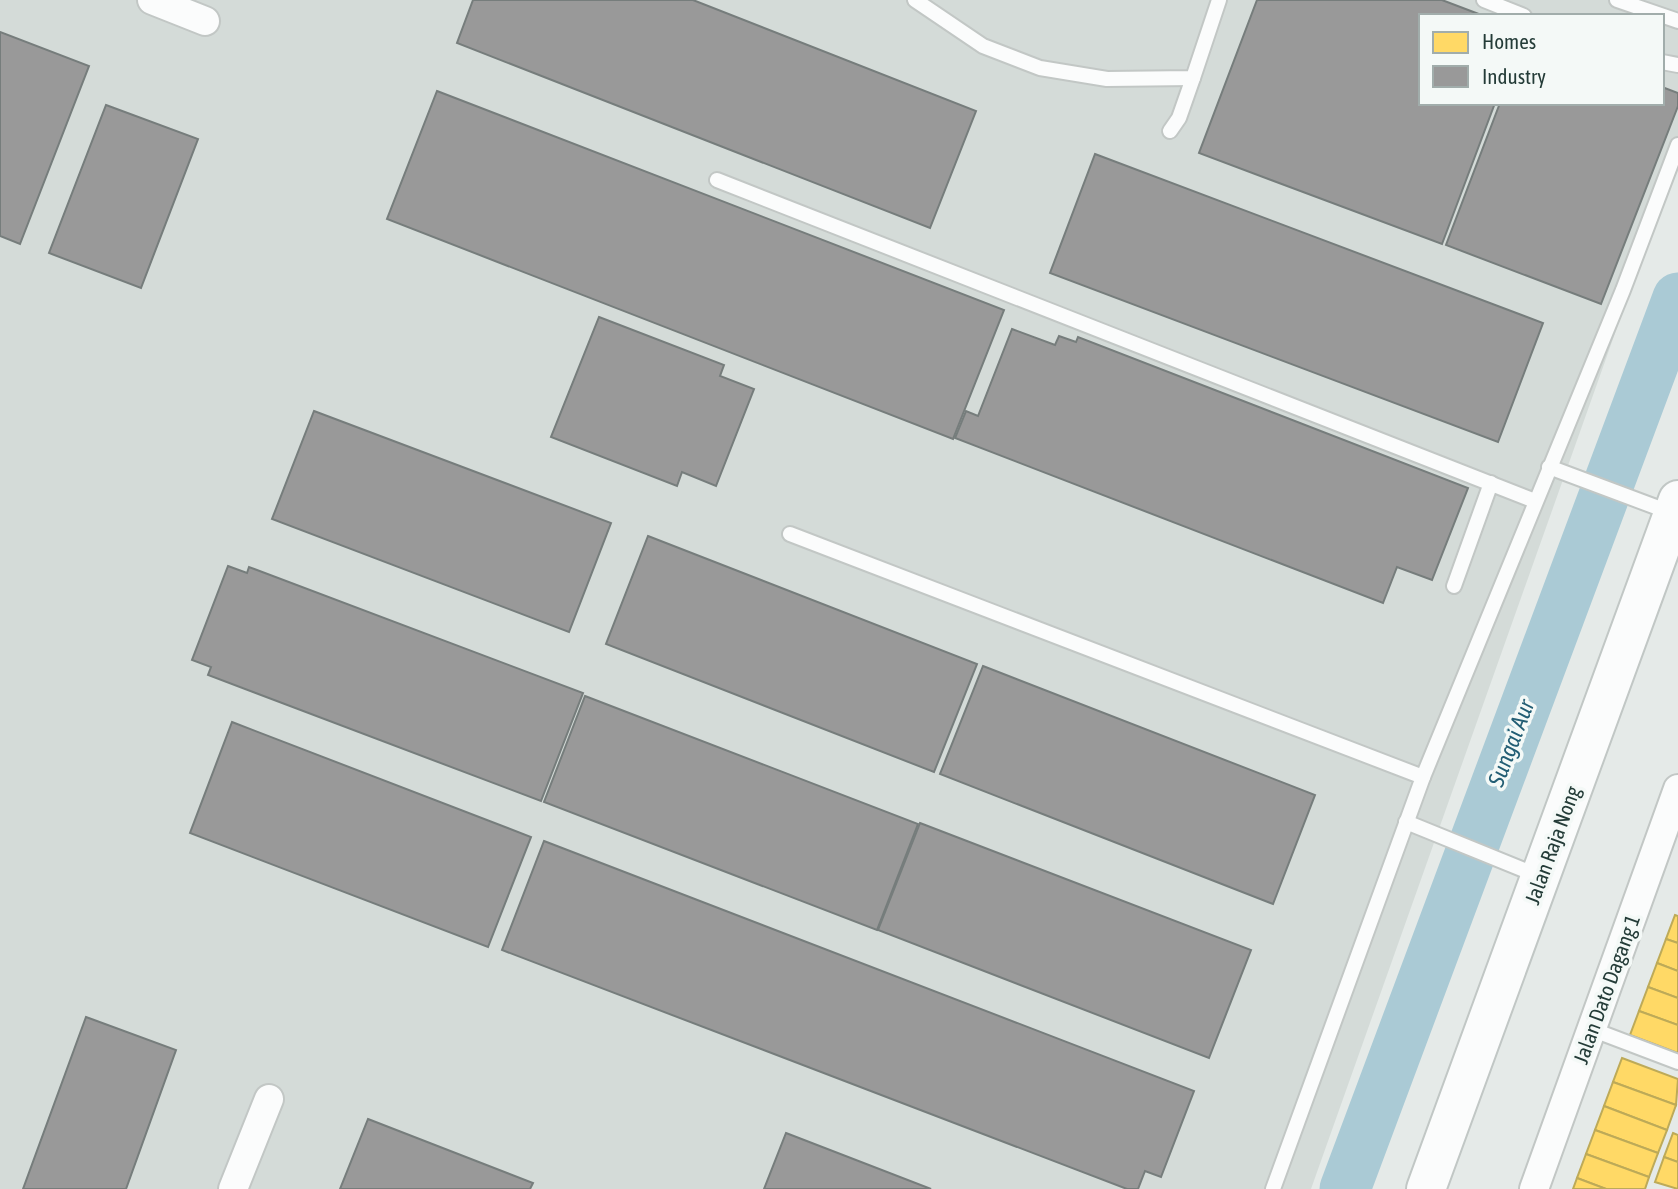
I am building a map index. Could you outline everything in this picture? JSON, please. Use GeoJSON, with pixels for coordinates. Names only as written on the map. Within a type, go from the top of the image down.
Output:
{"type":"FeatureCollection","features":[{"type":"Feature","properties":{"kind":"main road","name":"Jalan Raja Nong"},"geometry":{"type":"LineString","coordinates":[[1426,1189],[1676,507]]}},
{"type":"Feature","properties":{"kind":"street"},"geometry":{"type":"LineString","coordinates":[[152,0],[205,20]]}},
{"type":"Feature","properties":{"kind":"street","name":"Jalan Dato Dagang 1"},"geometry":{"type":"LineString","coordinates":[[1534,1189],[1678,789]]}},
{"type":"Feature","properties":{"kind":"street"},"geometry":{"type":"LineString","coordinates":[[233,1189],[269,1098]]}},
{"type":"Feature","properties":{"kind":"lane"},"geometry":{"type":"LineString","coordinates":[[915,0],[984,46],[1040,68],[1107,79],[1194,78]]}},
{"type":"Feature","properties":{"kind":"lane"},"geometry":{"type":"LineString","coordinates":[[1170,131],[1179,118],[1194,78],[1219,0]]}},
{"type":"Feature","properties":{"kind":"lane"},"geometry":{"type":"LineString","coordinates":[[1485,0],[1519,14]]}},
{"type":"Feature","properties":{"kind":"lane"},"geometry":{"type":"LineString","coordinates":[[1617,0],[1658,14]]}},
{"type":"Feature","properties":{"kind":"lane"},"geometry":{"type":"LineString","coordinates":[[1273,1189],[1423,777],[1623,290],[1678,145]]}},
{"type":"Feature","properties":{"kind":"lane"},"geometry":{"type":"LineString","coordinates":[[717,180],[1535,500]]}},
{"type":"Feature","properties":{"kind":"lane"},"geometry":{"type":"LineString","coordinates":[[1549,467],[1676,507]]}},
{"type":"Feature","properties":{"kind":"lane"},"geometry":{"type":"LineString","coordinates":[[1454,586],[1491,483]]}},
{"type":"Feature","properties":{"kind":"lane"},"geometry":{"type":"LineString","coordinates":[[790,534],[1423,777]]}},
{"type":"Feature","properties":{"kind":"lane"},"geometry":{"type":"LineString","coordinates":[[1406,822],[1540,876]]}},
{"type":"Feature","properties":{"kind":"lane"},"geometry":{"type":"LineString","coordinates":[[1591,1029],[1678,1062]]}},
{"type":"Feature","properties":{"kind":"shaded area"},"geometry":{"type":"Polygon","coordinates":[[[0,0],[1678,0],[1678,156],[1311,1189],[0,1189],[0,0]]]}},
{"type":"Feature","properties":{"kind":"building: Homes"},"geometry":{"type":"Polygon","coordinates":[[[1675,915],[1678,916],[1678,943],[1666,939],[1675,915]]]}},
{"type":"Feature","properties":{"kind":"building: Homes"},"geometry":{"type":"Polygon","coordinates":[[[1666,939],[1678,943],[1678,971],[1657,963],[1666,939]]]}},
{"type":"Feature","properties":{"kind":"building: Homes"},"geometry":{"type":"Polygon","coordinates":[[[1657,963],[1678,971],[1678,998],[1648,987],[1657,963]]]}},
{"type":"Feature","properties":{"kind":"building: Homes"},"geometry":{"type":"Polygon","coordinates":[[[1648,987],[1678,998],[1678,1025],[1639,1011],[1648,987]]]}},
{"type":"Feature","properties":{"kind":"building: Homes"},"geometry":{"type":"Polygon","coordinates":[[[1639,1011],[1678,1025],[1678,1053],[1630,1035],[1639,1011]]]}},
{"type":"Feature","properties":{"kind":"building: Homes"},"geometry":{"type":"Polygon","coordinates":[[[1622,1058],[1678,1079],[1676,1105],[1613,1082],[1622,1058]]]}},
{"type":"Feature","properties":{"kind":"building: Homes"},"geometry":{"type":"Polygon","coordinates":[[[1613,1082],[1676,1105],[1667,1130],[1604,1106],[1613,1082]]]}},
{"type":"Feature","properties":{"kind":"building: Homes"},"geometry":{"type":"Polygon","coordinates":[[[1604,1106],[1667,1130],[1658,1153],[1595,1130],[1604,1106]]]}},
{"type":"Feature","properties":{"kind":"building: Homes"},"geometry":{"type":"Polygon","coordinates":[[[1595,1130],[1658,1153],[1649,1177],[1586,1154],[1595,1130]]]}},
{"type":"Feature","properties":{"kind":"building: Homes"},"geometry":{"type":"Polygon","coordinates":[[[1673,1133],[1678,1135],[1678,1162],[1664,1157],[1673,1133]]]}},
{"type":"Feature","properties":{"kind":"building: Homes"},"geometry":{"type":"Polygon","coordinates":[[[1586,1154],[1649,1177],[1645,1189],[1606,1189],[1577,1178],[1586,1154]]]}},
{"type":"Feature","properties":{"kind":"building: Homes"},"geometry":{"type":"Polygon","coordinates":[[[1664,1157],[1678,1162],[1678,1189],[1655,1182],[1664,1157]]]}},
{"type":"Feature","properties":{"kind":"building: Homes"},"geometry":{"type":"Polygon","coordinates":[[[1577,1178],[1606,1189],[1573,1189],[1577,1178]]]}},
{"type":"Feature","properties":{"kind":"building: Industry"},"geometry":{"type":"Polygon","coordinates":[[[473,0],[693,0],[976,111],[930,228],[457,43],[473,0]]]}},
{"type":"Feature","properties":{"kind":"building: Industry"},"geometry":{"type":"Polygon","coordinates":[[[1257,0],[1442,0],[1479,14],[1419,14],[1419,105],[1494,105],[1442,244],[1199,153],[1257,0]]]}},
{"type":"Feature","properties":{"kind":"building: Industry"},"geometry":{"type":"Polygon","coordinates":[[[0,32],[89,66],[20,244],[0,236],[0,32]]]}},
{"type":"Feature","properties":{"kind":"building: Industry"},"geometry":{"type":"Polygon","coordinates":[[[1664,88],[1678,93],[1678,106],[1601,304],[1446,245],[1499,105],[1664,105],[1664,88]]]}},
{"type":"Feature","properties":{"kind":"building: Industry"},"geometry":{"type":"Polygon","coordinates":[[[437,91],[1004,310],[953,439],[387,219],[437,91]]]}},
{"type":"Feature","properties":{"kind":"building: Industry"},"geometry":{"type":"Polygon","coordinates":[[[106,105],[198,139],[141,288],[49,253],[106,105]]]}},
{"type":"Feature","properties":{"kind":"building: Industry"},"geometry":{"type":"Polygon","coordinates":[[[1095,154],[1543,323],[1498,442],[1050,273],[1095,154]]]}},
{"type":"Feature","properties":{"kind":"building: Industry"},"geometry":{"type":"Polygon","coordinates":[[[599,317],[724,365],[720,376],[754,389],[716,486],[682,472],[677,486],[551,437],[599,317]]]}},
{"type":"Feature","properties":{"kind":"building: Industry"},"geometry":{"type":"Polygon","coordinates":[[[1012,329],[1055,345],[1059,336],[1076,342],[1078,337],[1468,488],[1432,580],[1397,567],[1383,603],[955,438],[966,411],[978,416],[1012,329]]]}},
{"type":"Feature","properties":{"kind":"building: Industry"},"geometry":{"type":"Polygon","coordinates":[[[314,411],[611,523],[569,632],[272,519],[314,411]]]}},
{"type":"Feature","properties":{"kind":"building: Industry"},"geometry":{"type":"Polygon","coordinates":[[[648,536],[977,664],[934,772],[606,644],[648,536]]]}},
{"type":"Feature","properties":{"kind":"building: Industry"},"geometry":{"type":"Polygon","coordinates":[[[228,566],[247,573],[249,567],[583,693],[541,801],[208,675],[211,667],[192,660],[228,566]]]}},
{"type":"Feature","properties":{"kind":"building: Industry"},"geometry":{"type":"Polygon","coordinates":[[[983,666],[1315,795],[1273,904],[940,774],[983,666]]]}},
{"type":"Feature","properties":{"kind":"building: Industry"},"geometry":{"type":"Polygon","coordinates":[[[585,696],[918,824],[877,930],[544,802],[585,696]]]}},
{"type":"Feature","properties":{"kind":"building: Industry"},"geometry":{"type":"Polygon","coordinates":[[[232,722],[531,837],[488,947],[190,833],[232,722]]]}},
{"type":"Feature","properties":{"kind":"building: Industry"},"geometry":{"type":"Polygon","coordinates":[[[920,823],[1251,950],[1209,1058],[878,930],[920,823]]]}},
{"type":"Feature","properties":{"kind":"building: Industry"},"geometry":{"type":"Polygon","coordinates":[[[544,841],[1194,1091],[1161,1177],[1145,1171],[1138,1189],[1127,1189],[502,950],[544,841]]]}},
{"type":"Feature","properties":{"kind":"building: Industry"},"geometry":{"type":"Polygon","coordinates":[[[86,1017],[176,1050],[126,1189],[23,1189],[86,1017]]]}},
{"type":"Feature","properties":{"kind":"building: Industry"},"geometry":{"type":"Polygon","coordinates":[[[368,1119],[533,1183],[530,1189],[340,1189],[368,1119]]]}},
{"type":"Feature","properties":{"kind":"building: Industry"},"geometry":{"type":"Polygon","coordinates":[[[786,1133],[931,1189],[764,1189],[786,1133]]]}},
{"type":"Feature","properties":{"kind":"waterway","name":"Sungai Aur"},"geometry":{"type":"LineString","coordinates":[[1345,1189],[1678,298]]}}]}
